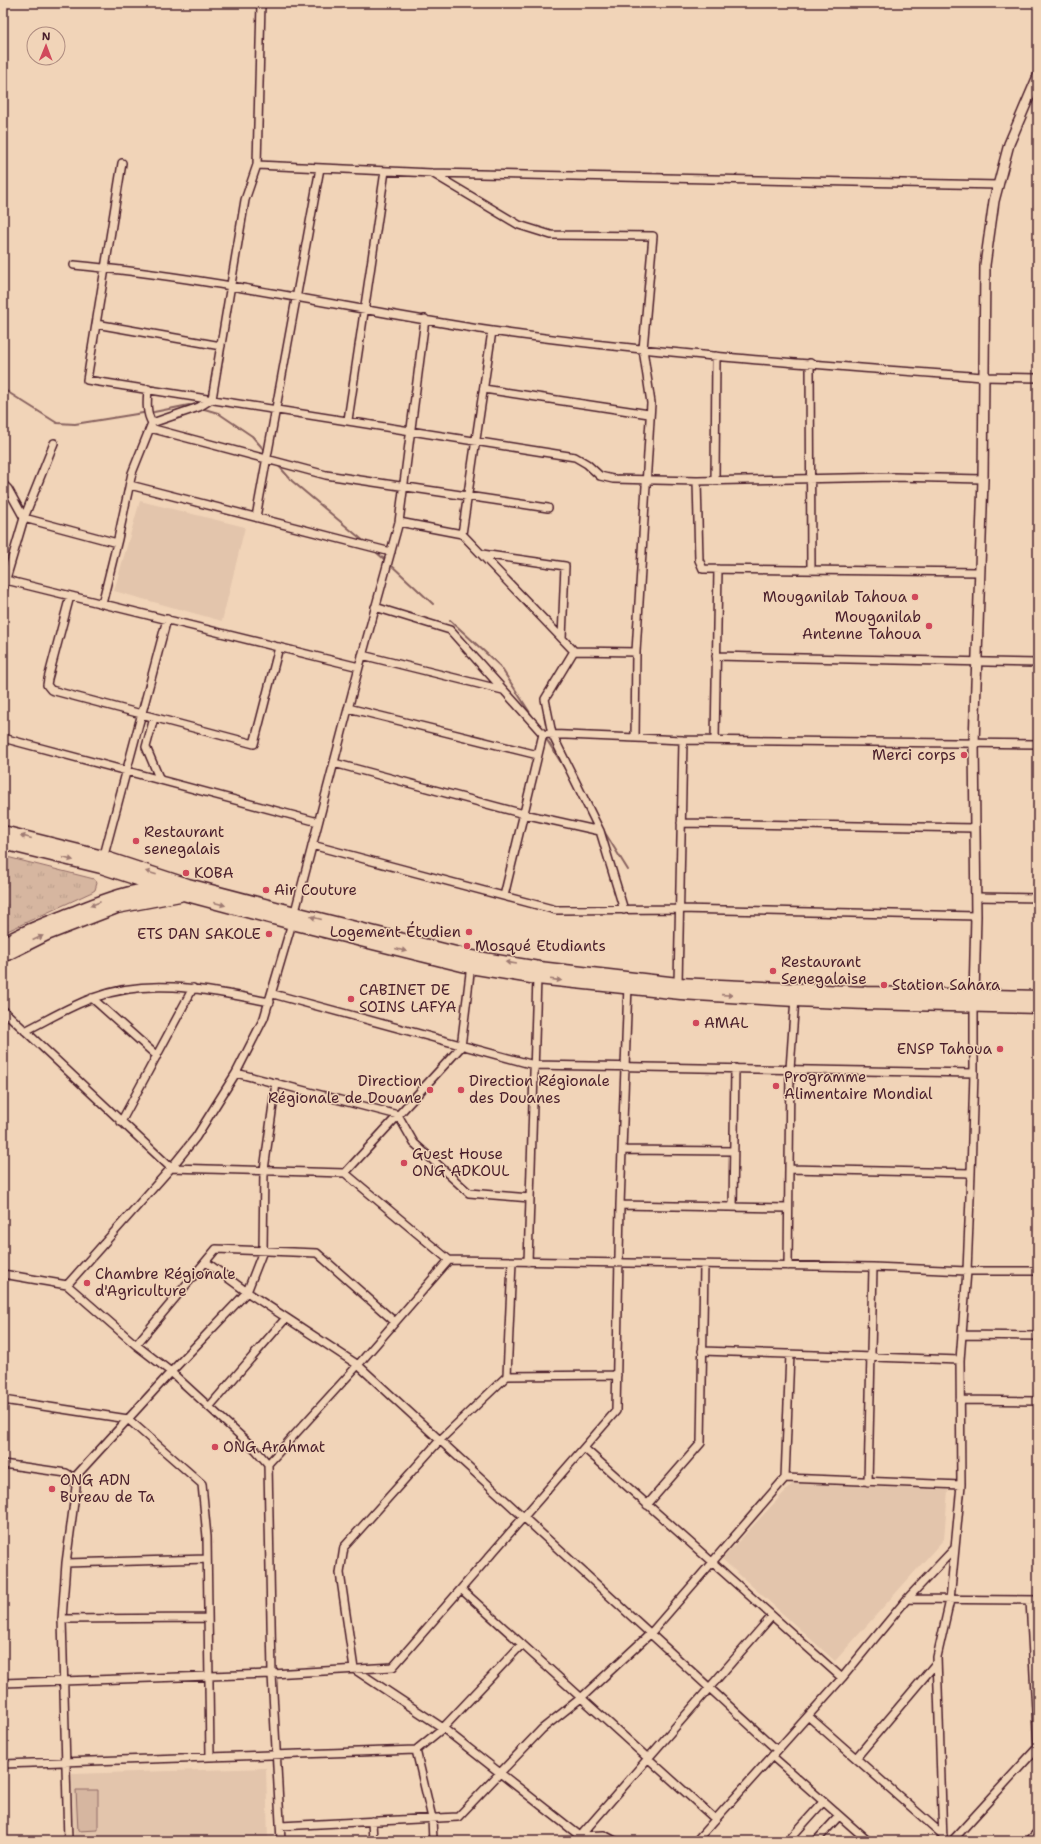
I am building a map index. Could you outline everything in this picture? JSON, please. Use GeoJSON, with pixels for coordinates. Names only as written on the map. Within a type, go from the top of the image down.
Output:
{"type":"FeatureCollection","features":[{"type":"Feature","properties":{"kind":"main road"},"geometry":{"type":"LineString","coordinates":[[3,832],[102,862],[185,890],[537,978],[796,995],[974,1001],[1038,1007]]}},
{"type":"Feature","properties":{"kind":"main road"},"geometry":{"type":"LineString","coordinates":[[3,843],[102,862],[114,872],[165,889]]}},
{"type":"Feature","properties":{"kind":"main road"},"geometry":{"type":"LineString","coordinates":[[114,872],[123,900]]}},
{"type":"Feature","properties":{"kind":"main road"},"geometry":{"type":"LineString","coordinates":[[3,956],[46,934],[123,900],[141,890],[204,889],[293,918]]}},
{"type":"Feature","properties":{"kind":"main road"},"geometry":{"type":"LineString","coordinates":[[3,944],[42,925],[123,900],[185,890]]}},
{"type":"Feature","properties":{"kind":"main road"},"geometry":{"type":"LineString","coordinates":[[471,962],[539,968],[628,984],[678,984],[707,989]]}},
{"type":"Feature","properties":{"kind":"main road"},"geometry":{"type":"LineString","coordinates":[[974,1001],[1038,998]]}},
{"type":"Feature","properties":{"kind":"street"},"geometry":{"type":"LineString","coordinates":[[151,426],[199,407],[212,399],[232,286],[245,200],[257,165],[261,3]]}},
{"type":"Feature","properties":{"kind":"street"},"geometry":{"type":"LineString","coordinates":[[943,1838],[937,1662],[950,1600],[961,1485],[960,1360],[967,1271],[974,1073],[976,897],[974,743],[983,479],[985,265],[994,201],[1010,144],[1038,76]]}},
{"type":"Feature","properties":{"kind":"street"},"geometry":{"type":"LineString","coordinates":[[122,163],[87,380],[348,420],[574,457],[587,464],[600,476],[613,479],[697,481],[894,477],[983,479]]}},
{"type":"Feature","properties":{"kind":"street"},"geometry":{"type":"LineString","coordinates":[[257,165],[432,173],[999,185]]}},
{"type":"Feature","properties":{"kind":"street"},"geometry":{"type":"LineString","coordinates":[[256,517],[320,168]]}},
{"type":"Feature","properties":{"kind":"street"},"geometry":{"type":"LineString","coordinates":[[348,420],[384,171]]}},
{"type":"Feature","properties":{"kind":"street"},"geometry":{"type":"LineString","coordinates":[[432,173],[519,225],[551,235],[653,236],[643,349],[651,403],[636,652],[635,738]]}},
{"type":"Feature","properties":{"kind":"street"},"geometry":{"type":"LineString","coordinates":[[74,265],[232,286],[492,331],[643,349],[983,377],[1038,378]]}},
{"type":"Feature","properties":{"kind":"street"},"geometry":{"type":"LineString","coordinates":[[67,1285],[171,1168],[196,1137],[236,1073],[264,1018],[270,1002],[362,655],[399,522],[425,319]]}},
{"type":"Feature","properties":{"kind":"street"},"geometry":{"type":"LineString","coordinates":[[96,324],[221,346]]}},
{"type":"Feature","properties":{"kind":"street"},"geometry":{"type":"LineString","coordinates":[[462,534],[492,331]]}},
{"type":"Feature","properties":{"kind":"street"},"geometry":{"type":"LineString","coordinates":[[715,480],[716,356]]}},
{"type":"Feature","properties":{"kind":"street"},"geometry":{"type":"LineString","coordinates":[[810,363],[811,570]]}},
{"type":"Feature","properties":{"kind":"street"},"geometry":{"type":"LineString","coordinates":[[102,604],[132,474],[151,426],[147,404],[148,389]]}},
{"type":"Feature","properties":{"kind":"street"},"geometry":{"type":"LineString","coordinates":[[484,389],[650,414]]}},
{"type":"Feature","properties":{"kind":"street"},"geometry":{"type":"LineString","coordinates":[[151,426],[326,475],[548,508]]}},
{"type":"Feature","properties":{"kind":"street"},"geometry":{"type":"LineString","coordinates":[[3,589],[4,579],[24,518],[54,443]]}},
{"type":"Feature","properties":{"kind":"street"},"geometry":{"type":"LineString","coordinates":[[697,481],[699,560],[703,569],[979,572]]}},
{"type":"Feature","properties":{"kind":"street"},"geometry":{"type":"LineString","coordinates":[[3,484],[8,489],[24,518],[117,543]]}},
{"type":"Feature","properties":{"kind":"street"},"geometry":{"type":"LineString","coordinates":[[130,484],[390,552]]}},
{"type":"Feature","properties":{"kind":"street"},"geometry":{"type":"LineString","coordinates":[[399,522],[462,534],[574,651],[636,652]]}},
{"type":"Feature","properties":{"kind":"street"},"geometry":{"type":"LineString","coordinates":[[482,554],[565,566],[562,638]]}},
{"type":"Feature","properties":{"kind":"street"},"geometry":{"type":"LineString","coordinates":[[715,740],[718,570]]}},
{"type":"Feature","properties":{"kind":"street"},"geometry":{"type":"LineString","coordinates":[[4,579],[359,667]]}},
{"type":"Feature","properties":{"kind":"street"},"geometry":{"type":"LineString","coordinates":[[70,596],[47,685],[51,690],[254,744],[279,647]]}},
{"type":"Feature","properties":{"kind":"street"},"geometry":{"type":"LineString","coordinates":[[375,607],[450,630],[543,734],[683,740],[1038,744]]}},
{"type":"Feature","properties":{"kind":"street"},"geometry":{"type":"LineString","coordinates":[[102,862],[132,743],[167,619]]}},
{"type":"Feature","properties":{"kind":"street"},"geometry":{"type":"LineString","coordinates":[[574,651],[545,699],[552,734],[600,831],[624,910]]}},
{"type":"Feature","properties":{"kind":"street"},"geometry":{"type":"LineString","coordinates":[[362,655],[504,690]]}},
{"type":"Feature","properties":{"kind":"street"},"geometry":{"type":"LineString","coordinates":[[716,656],[1038,663]]}},
{"type":"Feature","properties":{"kind":"street"},"geometry":{"type":"LineString","coordinates":[[348,708],[538,755]]}},
{"type":"Feature","properties":{"kind":"street"},"geometry":{"type":"LineString","coordinates":[[154,718],[146,747],[160,780]]}},
{"type":"Feature","properties":{"kind":"street"},"geometry":{"type":"LineString","coordinates":[[504,896],[543,734]]}},
{"type":"Feature","properties":{"kind":"street"},"geometry":{"type":"LineString","coordinates":[[3,738],[318,822]]}},
{"type":"Feature","properties":{"kind":"street"},"geometry":{"type":"LineString","coordinates":[[678,984],[683,740]]}},
{"type":"Feature","properties":{"kind":"street"},"geometry":{"type":"LineString","coordinates":[[132,743],[146,747]]}},
{"type":"Feature","properties":{"kind":"street"},"geometry":{"type":"LineString","coordinates":[[334,763],[524,814],[600,831]]}},
{"type":"Feature","properties":{"kind":"street"},"geometry":{"type":"LineString","coordinates":[[681,823],[975,828]]}},
{"type":"Feature","properties":{"kind":"street"},"geometry":{"type":"LineString","coordinates":[[312,845],[556,910],[679,909],[976,916]]}},
{"type":"Feature","properties":{"kind":"street"},"geometry":{"type":"LineString","coordinates":[[976,897],[1038,898]]}},
{"type":"Feature","properties":{"kind":"street"},"geometry":{"type":"LineString","coordinates":[[345,1172],[461,1046],[471,962]]}},
{"type":"Feature","properties":{"kind":"street"},"geometry":{"type":"LineString","coordinates":[[528,1262],[537,978]]}},
{"type":"Feature","properties":{"kind":"street"},"geometry":{"type":"LineString","coordinates":[[3,1683],[272,1674],[393,1667],[616,1411],[620,1206],[628,984]]}},
{"type":"Feature","properties":{"kind":"street"},"geometry":{"type":"LineString","coordinates":[[25,1031],[92,998],[109,992],[148,985],[193,988],[270,1002]]}},
{"type":"Feature","properties":{"kind":"street"},"geometry":{"type":"LineString","coordinates":[[121,1122],[193,988]]}},
{"type":"Feature","properties":{"kind":"street"},"geometry":{"type":"LineString","coordinates":[[272,994],[534,1065],[974,1073]]}},
{"type":"Feature","properties":{"kind":"street"},"geometry":{"type":"LineString","coordinates":[[788,1266],[790,1069],[796,995]]}},
{"type":"Feature","properties":{"kind":"street"},"geometry":{"type":"LineString","coordinates":[[92,998],[157,1056]]}},
{"type":"Feature","properties":{"kind":"street"},"geometry":{"type":"LineString","coordinates":[[3,1010],[171,1168],[345,1172],[448,1260],[873,1267],[967,1271],[1038,1270]]}},
{"type":"Feature","properties":{"kind":"street"},"geometry":{"type":"LineString","coordinates":[[733,1207],[735,1068]]}},
{"type":"Feature","properties":{"kind":"street"},"geometry":{"type":"LineString","coordinates":[[236,1073],[398,1115],[414,1143],[469,1193],[530,1198]]}},
{"type":"Feature","properties":{"kind":"street"},"geometry":{"type":"LineString","coordinates":[[74,1478],[247,1292],[263,1251],[264,1170],[276,1083]]}},
{"type":"Feature","properties":{"kind":"street"},"geometry":{"type":"LineString","coordinates":[[622,1150],[734,1150]]}},
{"type":"Feature","properties":{"kind":"street"},"geometry":{"type":"LineString","coordinates":[[788,1169],[971,1173]]}},
{"type":"Feature","properties":{"kind":"street"},"geometry":{"type":"LineString","coordinates":[[620,1206],[788,1208]]}},
{"type":"Feature","properties":{"kind":"street"},"geometry":{"type":"LineString","coordinates":[[136,1345],[216,1249],[316,1253],[395,1322]]}},
{"type":"Feature","properties":{"kind":"street"},"geometry":{"type":"LineString","coordinates":[[268,1464],[358,1365],[448,1260]]}},
{"type":"Feature","properties":{"kind":"street"},"geometry":{"type":"LineString","coordinates":[[206,1262],[247,1292],[358,1365],[777,1750]]}},
{"type":"Feature","properties":{"kind":"street"},"geometry":{"type":"LineString","coordinates":[[507,1376],[512,1262]]}},
{"type":"Feature","properties":{"kind":"street"},"geometry":{"type":"LineString","coordinates":[[647,1505],[701,1443],[704,1264]]}},
{"type":"Feature","properties":{"kind":"street"},"geometry":{"type":"LineString","coordinates":[[868,1482],[873,1267]]}},
{"type":"Feature","properties":{"kind":"street"},"geometry":{"type":"LineString","coordinates":[[3,1274],[67,1285],[136,1345],[171,1372],[256,1450],[268,1464],[272,1674],[280,1841]]}},
{"type":"Feature","properties":{"kind":"street"},"geometry":{"type":"LineString","coordinates":[[209,1407],[286,1318]]}},
{"type":"Feature","properties":{"kind":"street"},"geometry":{"type":"LineString","coordinates":[[962,1335],[1038,1336]]}},
{"type":"Feature","properties":{"kind":"street"},"geometry":{"type":"LineString","coordinates":[[702,1351],[960,1360]]}},
{"type":"Feature","properties":{"kind":"street"},"geometry":{"type":"LineString","coordinates":[[280,1826],[458,1818],[542,1730],[581,1698],[650,1634],[785,1478],[790,1354]]}},
{"type":"Feature","properties":{"kind":"street"},"geometry":{"type":"LineString","coordinates":[[614,1841],[604,1836],[578,1838],[443,1728],[354,1669],[340,1573],[344,1547],[440,1440],[507,1376],[617,1375]]}},
{"type":"Feature","properties":{"kind":"street"},"geometry":{"type":"LineString","coordinates":[[3,1400],[128,1419],[202,1484],[207,1537],[210,1757]]}},
{"type":"Feature","properties":{"kind":"street"},"geometry":{"type":"LineString","coordinates":[[960,1400],[1038,1401]]}},
{"type":"Feature","properties":{"kind":"street"},"geometry":{"type":"LineString","coordinates":[[584,1448],[842,1678]]}},
{"type":"Feature","properties":{"kind":"street"},"geometry":{"type":"LineString","coordinates":[[3,1464],[66,1473],[74,1478],[76,1487],[66,1563],[62,1619],[68,1841]]}},
{"type":"Feature","properties":{"kind":"street"},"geometry":{"type":"LineString","coordinates":[[785,1478],[961,1485]]}},
{"type":"Feature","properties":{"kind":"street"},"geometry":{"type":"LineString","coordinates":[[696,1841],[842,1678],[907,1599],[955,1548]]}},
{"type":"Feature","properties":{"kind":"street"},"geometry":{"type":"LineString","coordinates":[[66,1563],[207,1559]]}},
{"type":"Feature","properties":{"kind":"street"},"geometry":{"type":"LineString","coordinates":[[461,1590],[715,1820]]}},
{"type":"Feature","properties":{"kind":"street"},"geometry":{"type":"LineString","coordinates":[[907,1599],[1038,1600]]}},
{"type":"Feature","properties":{"kind":"street"},"geometry":{"type":"LineString","coordinates":[[952,1841],[1038,1748],[1036,1665],[1030,1600]]}},
{"type":"Feature","properties":{"kind":"street"},"geometry":{"type":"LineString","coordinates":[[578,1838],[772,1616]]}},
{"type":"Feature","properties":{"kind":"street"},"geometry":{"type":"LineString","coordinates":[[62,1619],[208,1618]]}},
{"type":"Feature","properties":{"kind":"street"},"geometry":{"type":"LineString","coordinates":[[3,1764],[416,1750],[443,1728],[522,1644]]}},
{"type":"Feature","properties":{"kind":"street"},"geometry":{"type":"LineString","coordinates":[[856,1758],[937,1662]]}},
{"type":"Feature","properties":{"kind":"street"},"geometry":{"type":"LineString","coordinates":[[808,1716],[943,1838]]}},
{"type":"Feature","properties":{"kind":"street"},"geometry":{"type":"LineString","coordinates":[[416,1750],[432,1818],[433,1841]]}},
{"type":"Feature","properties":{"kind":"street"},"geometry":{"type":"LineString","coordinates":[[772,1756],[868,1841]]}},
{"type":"Feature","properties":{"kind":"street"},"geometry":{"type":"LineString","coordinates":[[788,1841],[823,1802]]}},
{"type":"Feature","properties":{"kind":"street"},"geometry":{"type":"LineString","coordinates":[[816,1841],[840,1816]]}},
{"type":"Feature","properties":{"kind":"street"},"geometry":{"type":"LineString","coordinates":[[372,1822],[373,1841]]}},
{"type":"Feature","properties":{"kind":"street"},"geometry":{"type":"LineString","coordinates":[[1029,1841],[1038,1831]]}},
{"type":"Feature","properties":{"kind":"shaded area"},"geometry":{"type":"Polygon","coordinates":[[[140,501],[245,527],[222,621],[114,591],[140,501]]]}},
{"type":"Feature","properties":{"kind":"shaded area"},"geometry":{"type":"Polygon","coordinates":[[[793,1483],[948,1490],[944,1539],[835,1661],[722,1559],[793,1483]]]}},
{"type":"Feature","properties":{"kind":"shaded area"},"geometry":{"type":"Polygon","coordinates":[[[266,1768],[268,1841],[74,1841],[72,1774],[266,1768]]]}},
{"type":"Feature","properties":{"kind":"green space"},"geometry":{"type":"Polygon","coordinates":[[[3,856],[94,879],[97,883],[95,890],[3,933],[3,856]]]}},
{"type":"Feature","properties":{"kind":"green space"},"geometry":{"type":"Polygon","coordinates":[[[76,1790],[98,1790],[98,1830],[78,1831],[76,1790]]]}},
{"type":"Feature","properties":{"kind":"waterway"},"geometry":{"type":"LineString","coordinates":[[3,389],[57,423],[75,424],[143,413]]}},
{"type":"Feature","properties":{"kind":"waterway"},"geometry":{"type":"LineString","coordinates":[[154,412],[189,405],[194,406]]}},
{"type":"Feature","properties":{"kind":"waterway"},"geometry":{"type":"LineString","coordinates":[[201,408],[218,413],[252,436],[265,451]]}},
{"type":"Feature","properties":{"kind":"waterway"},"geometry":{"type":"LineString","coordinates":[[278,465],[292,481],[366,543]]}},
{"type":"Feature","properties":{"kind":"waterway"},"geometry":{"type":"LineString","coordinates":[[375,551],[386,561]]}},
{"type":"Feature","properties":{"kind":"waterway"},"geometry":{"type":"LineString","coordinates":[[390,564],[433,604]]}},
{"type":"Feature","properties":{"kind":"waterway"},"geometry":{"type":"LineString","coordinates":[[450,620],[500,666],[534,719]]}},
{"type":"Feature","properties":{"kind":"waterway"},"geometry":{"type":"LineString","coordinates":[[545,737],[567,772]]}},
{"type":"Feature","properties":{"kind":"waterway"},"geometry":{"type":"LineString","coordinates":[[602,828],[628,870]]}},
{"type":"Feature","properties":{"kind":"place","name":"Mouganilab Tahoua"},"geometry":{"type":"Point","coordinates":[915,597]}},
{"type":"Feature","properties":{"kind":"place","name":"Mouganilab Antenne Tahoua"},"geometry":{"type":"Point","coordinates":[929,626]}},
{"type":"Feature","properties":{"kind":"place","name":"Merci corps"},"geometry":{"type":"Point","coordinates":[964,755]}},
{"type":"Feature","properties":{"kind":"place","name":"Restaurant senegalais"},"geometry":{"type":"Point","coordinates":[136,841]}},
{"type":"Feature","properties":{"kind":"place","name":"KOBA"},"geometry":{"type":"Point","coordinates":[186,873]}},
{"type":"Feature","properties":{"kind":"place","name":"Air Couture"},"geometry":{"type":"Point","coordinates":[266,890]}},
{"type":"Feature","properties":{"kind":"place","name":"Logement Étudien"},"geometry":{"type":"Point","coordinates":[469,932]}},
{"type":"Feature","properties":{"kind":"place","name":"ETS DAN SAKOLE"},"geometry":{"type":"Point","coordinates":[269,934]}},
{"type":"Feature","properties":{"kind":"place","name":"Mosqué Etudiants"},"geometry":{"type":"Point","coordinates":[467,946]}},
{"type":"Feature","properties":{"kind":"place","name":"Restaurant Senegalaise"},"geometry":{"type":"Point","coordinates":[773,971]}},
{"type":"Feature","properties":{"kind":"place","name":"Station Sahara"},"geometry":{"type":"Point","coordinates":[884,985]}},
{"type":"Feature","properties":{"kind":"place","name":"CABINET DE SOINS LAFYA"},"geometry":{"type":"Point","coordinates":[351,999]}},
{"type":"Feature","properties":{"kind":"place","name":"AMAL"},"geometry":{"type":"Point","coordinates":[696,1023]}},
{"type":"Feature","properties":{"kind":"place","name":"ENSP Tahoua"},"geometry":{"type":"Point","coordinates":[1000,1049]}},
{"type":"Feature","properties":{"kind":"place","name":"Programme Alimentaire Mondial"},"geometry":{"type":"Point","coordinates":[776,1086]}},
{"type":"Feature","properties":{"kind":"place","name":"Direction Régionale de Douane"},"geometry":{"type":"Point","coordinates":[430,1090]}},
{"type":"Feature","properties":{"kind":"place","name":"Direction Régionale des Douanes"},"geometry":{"type":"Point","coordinates":[461,1090]}},
{"type":"Feature","properties":{"kind":"place","name":"Guest House ONG ADKOUL"},"geometry":{"type":"Point","coordinates":[404,1163]}},
{"type":"Feature","properties":{"kind":"place","name":"Chambre Régionale d'Agriculture"},"geometry":{"type":"Point","coordinates":[87,1283]}},
{"type":"Feature","properties":{"kind":"place","name":"ONG Arahmat"},"geometry":{"type":"Point","coordinates":[215,1447]}},
{"type":"Feature","properties":{"kind":"place","name":"ONG ADN Bureau de Ta"},"geometry":{"type":"Point","coordinates":[52,1489]}}]}
